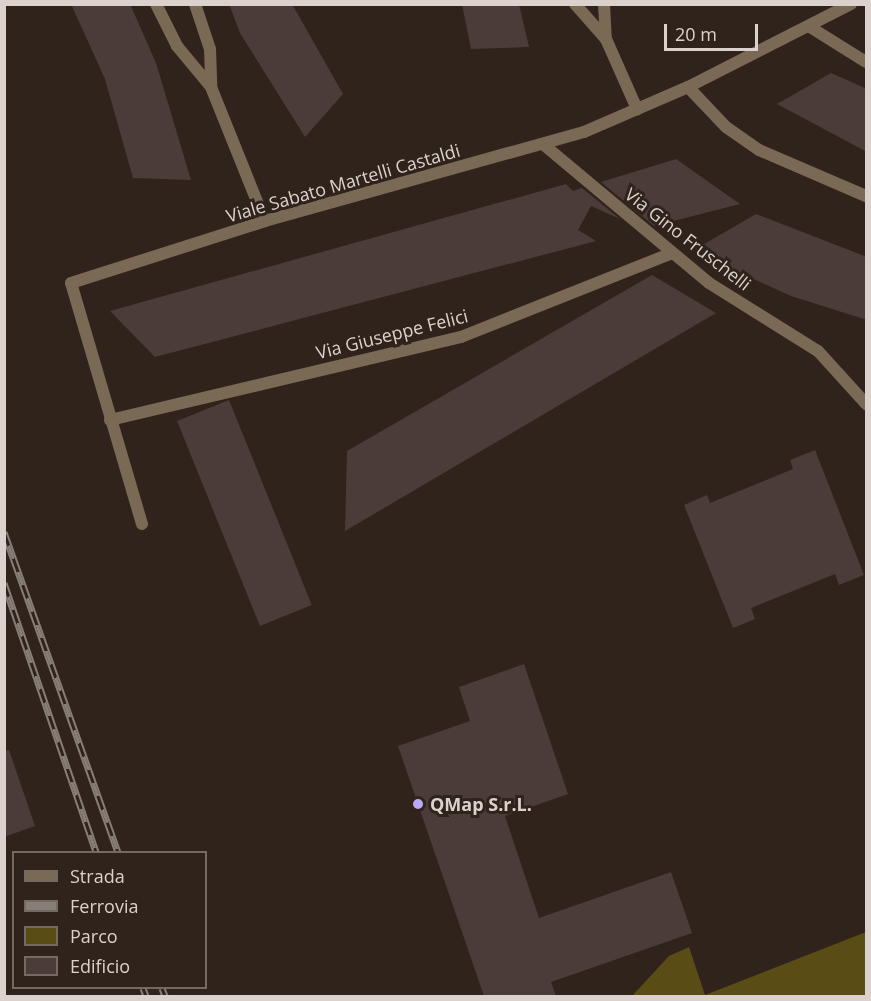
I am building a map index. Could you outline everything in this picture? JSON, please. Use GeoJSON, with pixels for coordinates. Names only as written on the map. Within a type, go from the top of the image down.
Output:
{"type":"FeatureCollection","features":[{"type":"Feature","properties":{"kind":"street"},"geometry":{"type":"LineString","coordinates":[[156,4],[177,46],[211,87],[265,221]]}},
{"type":"Feature","properties":{"kind":"street"},"geometry":{"type":"LineString","coordinates":[[195,4],[210,49],[211,87]]}},
{"type":"Feature","properties":{"kind":"street"},"geometry":{"type":"LineString","coordinates":[[575,4],[606,39],[637,109]]}},
{"type":"Feature","properties":{"kind":"street"},"geometry":{"type":"LineString","coordinates":[[604,4],[606,39]]}},
{"type":"Feature","properties":{"kind":"street","name":"Viale Sabato Martelli Castaldi"},"geometry":{"type":"LineString","coordinates":[[142,524],[71,283],[265,221],[544,144],[688,87],[810,27],[851,4]]}},
{"type":"Feature","properties":{"kind":"street"},"geometry":{"type":"LineString","coordinates":[[810,27],[867,62]]}},
{"type":"Feature","properties":{"kind":"street"},"geometry":{"type":"LineString","coordinates":[[688,87],[726,127],[759,150],[867,196]]}},
{"type":"Feature","properties":{"kind":"street","name":"Via Gino Fruschelli"},"geometry":{"type":"LineString","coordinates":[[544,144],[720,291],[818,351],[867,404]]}},
{"type":"Feature","properties":{"kind":"street","name":"Via Giuseppe Felici"},"geometry":{"type":"LineString","coordinates":[[110,420],[461,336],[672,253]]}},
{"type":"Feature","properties":{"kind":"green space"},"geometry":{"type":"Polygon","coordinates":[[[866,932],[866,996],[632,996],[669,956],[689,947],[705,995],[866,932]]]}},
{"type":"Feature","properties":{"kind":"building"},"geometry":{"type":"Polygon","coordinates":[[[71,4],[130,4],[156,63],[191,180],[133,178],[105,79],[71,4]]]}},
{"type":"Feature","properties":{"kind":"building"},"geometry":{"type":"Polygon","coordinates":[[[229,4],[292,4],[343,94],[305,137],[240,33],[229,4]]]}},
{"type":"Feature","properties":{"kind":"building"},"geometry":{"type":"Polygon","coordinates":[[[462,4],[519,4],[529,47],[471,49],[462,4]]]}},
{"type":"Feature","properties":{"kind":"building"},"geometry":{"type":"Polygon","coordinates":[[[831,73],[867,89],[867,152],[777,104],[831,73]]]}},
{"type":"Feature","properties":{"kind":"building"},"geometry":{"type":"Polygon","coordinates":[[[676,159],[740,204],[654,226],[601,182],[676,159]]]}},
{"type":"Feature","properties":{"kind":"building"},"geometry":{"type":"Polygon","coordinates":[[[566,184],[573,191],[582,188],[620,219],[591,206],[578,230],[596,241],[155,357],[110,311],[566,184]]]}},
{"type":"Feature","properties":{"kind":"building"},"geometry":{"type":"Polygon","coordinates":[[[756,214],[867,257],[867,320],[791,296],[692,251],[756,214]]]}},
{"type":"Feature","properties":{"kind":"building"},"geometry":{"type":"Polygon","coordinates":[[[652,275],[716,313],[345,531],[347,451],[652,275]]]}},
{"type":"Feature","properties":{"kind":"building"},"geometry":{"type":"Polygon","coordinates":[[[229,400],[312,605],[260,626],[177,421],[229,400]]]}},
{"type":"Feature","properties":{"kind":"building"},"geometry":{"type":"Polygon","coordinates":[[[815,450],[864,575],[839,585],[835,574],[751,608],[755,619],[733,628],[684,505],[707,495],[710,503],[793,469],[790,460],[815,450]]]}},
{"type":"Feature","properties":{"kind":"building"},"geometry":{"type":"Polygon","coordinates":[[[524,664],[568,794],[505,816],[539,918],[671,872],[692,933],[551,982],[556,996],[484,996],[398,746],[470,721],[459,687],[524,664]]]}},
{"type":"Feature","properties":{"kind":"building"},"geometry":{"type":"Polygon","coordinates":[[[9,750],[35,826],[4,837],[4,751],[9,750]]]}},
{"type":"Feature","properties":{"kind":"railway"},"geometry":{"type":"LineString","coordinates":[[4,532],[118,851]]}},
{"type":"Feature","properties":{"kind":"railway"},"geometry":{"type":"LineString","coordinates":[[4,583],[96,851]]}},
{"type":"Feature","properties":{"kind":"railway"},"geometry":{"type":"LineString","coordinates":[[143,989],[146,996]]}},
{"type":"Feature","properties":{"kind":"railway"},"geometry":{"type":"LineString","coordinates":[[162,989],[165,996]]}},
{"type":"Feature","properties":{"kind":"place","name":"QMap S.r.L."},"geometry":{"type":"Point","coordinates":[418,804]}}]}
